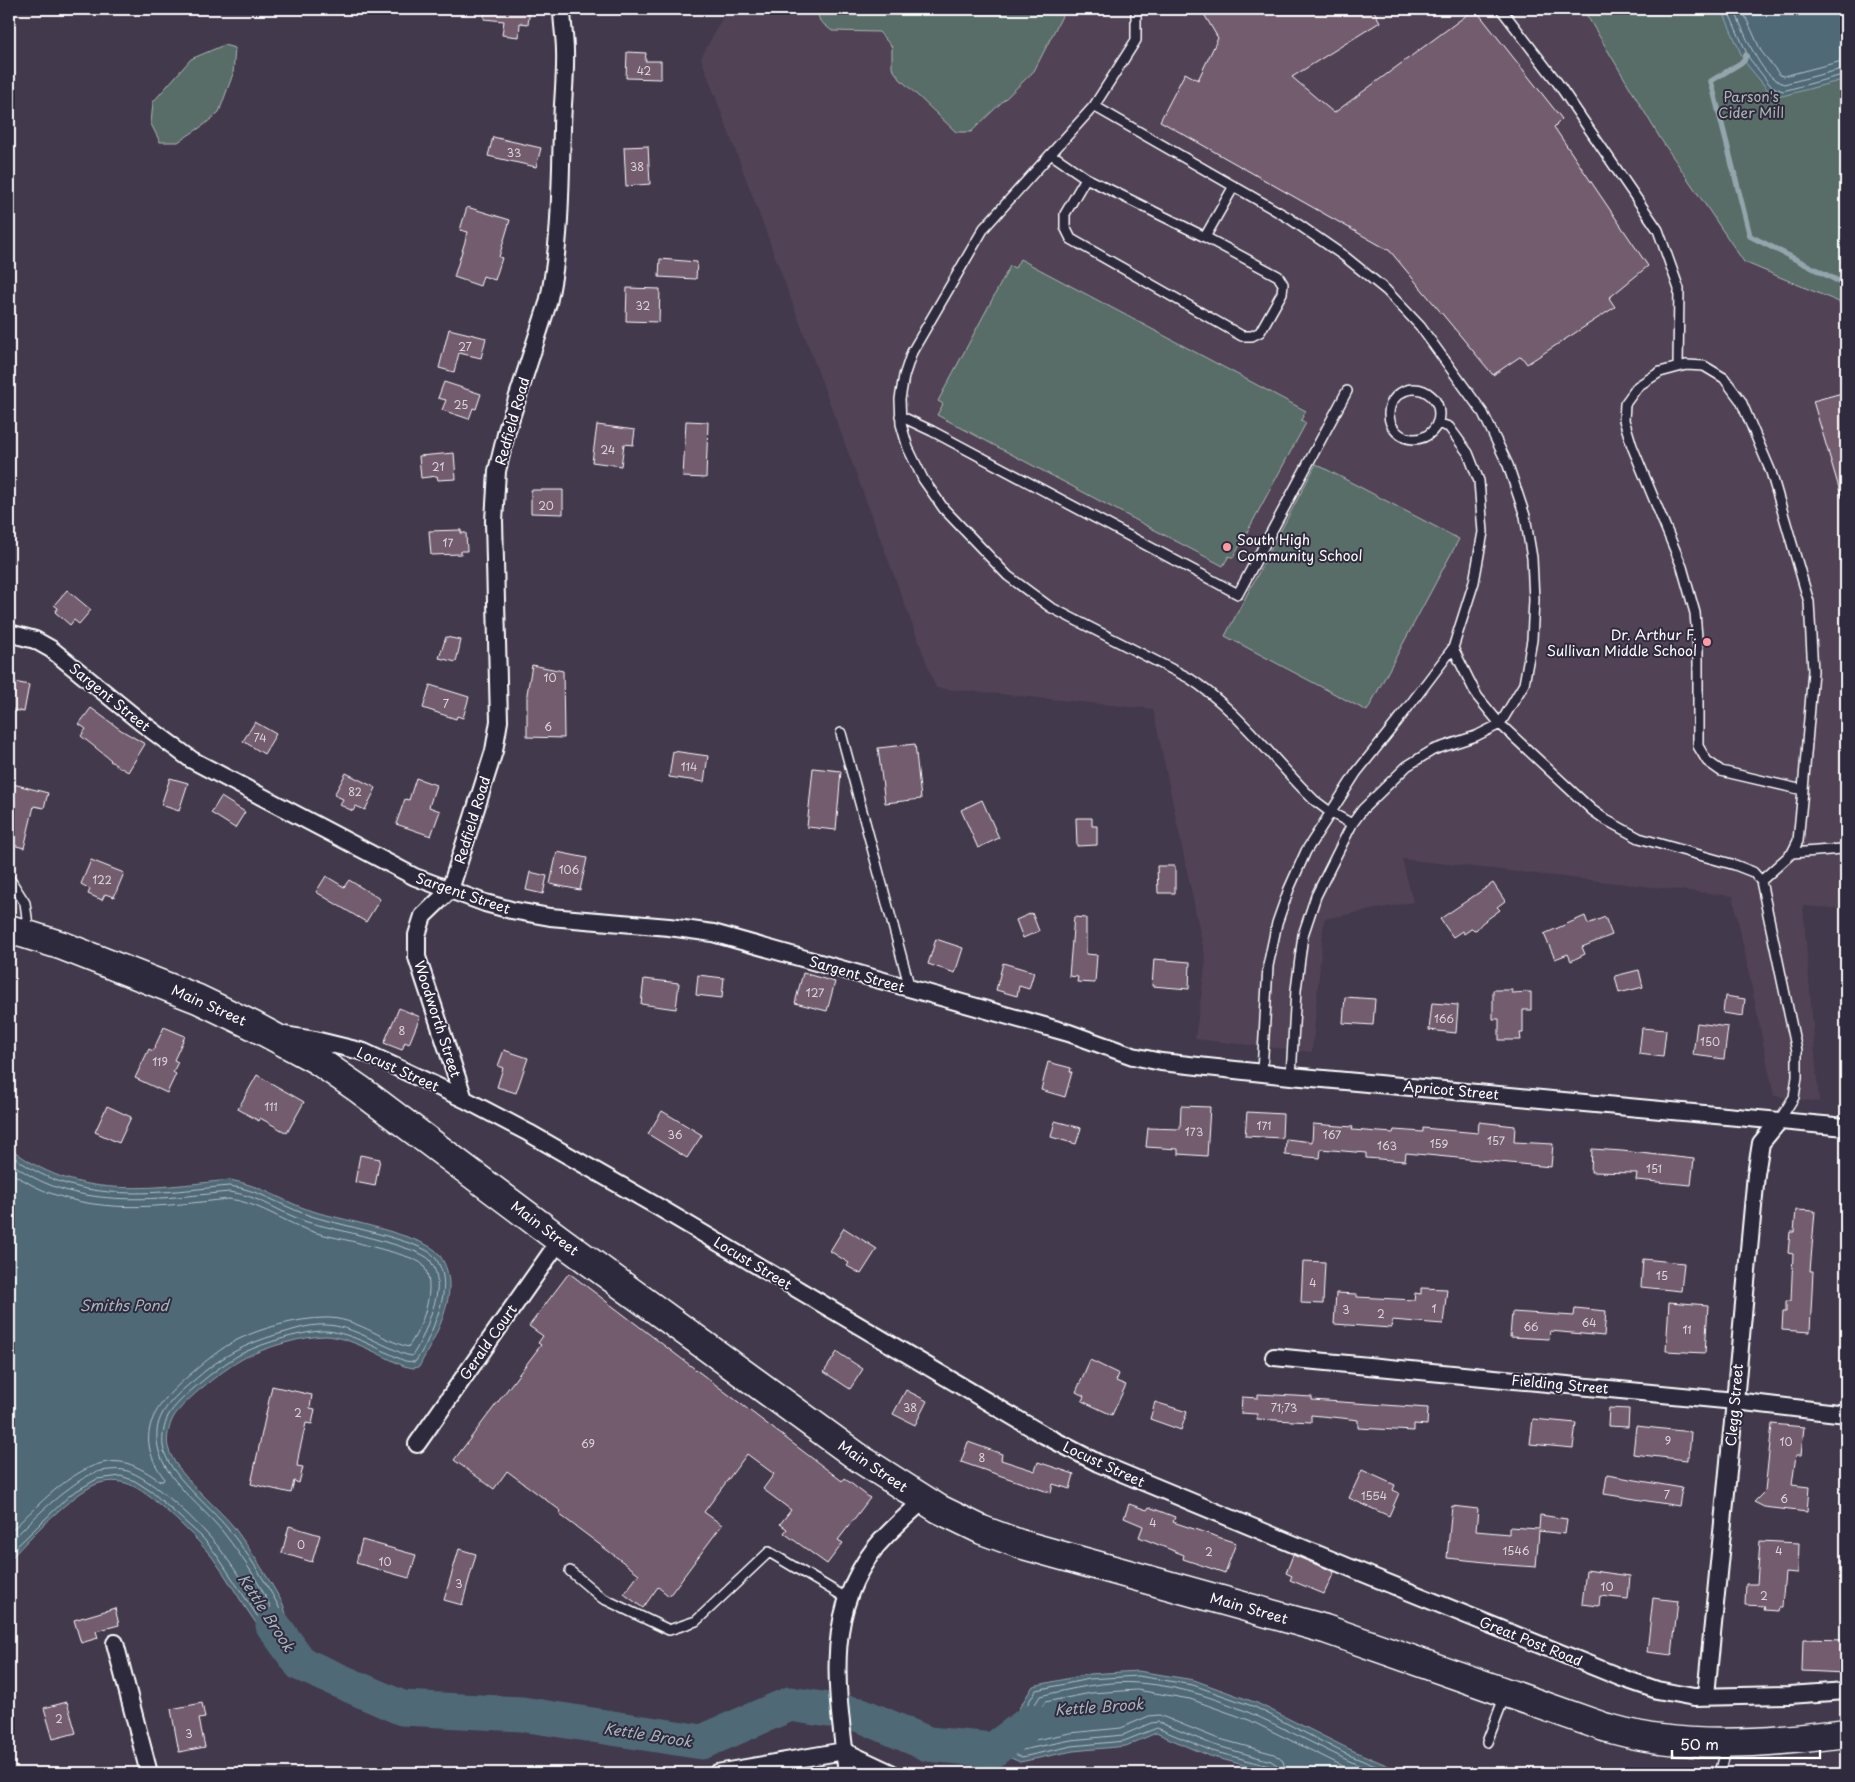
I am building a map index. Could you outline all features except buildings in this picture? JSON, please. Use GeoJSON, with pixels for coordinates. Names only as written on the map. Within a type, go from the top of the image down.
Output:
{"type":"FeatureCollection","features":[{"type":"Feature","properties":{"kind":"highway","name":"Main Street"},"geometry":{"type":"LineString","coordinates":[[19,932],[165,985],[198,999],[267,1032],[317,1060],[359,1088],[560,1240],[862,1460],[924,1500],[982,1530],[1020,1544],[1325,1629],[1604,1727],[1640,1736],[1681,1742],[1728,1743],[1806,1738],[1846,1733]]}},
{"type":"Feature","properties":{"kind":"street","name":"Redfield Road"},"geometry":{"type":"LineString","coordinates":[[450,890],[494,751],[499,721],[495,494],[502,444],[548,303],[554,270],[560,208],[565,75],[562,9]]}},
{"type":"Feature","properties":{"kind":"street","name":"Sargent Street"},"geometry":{"type":"LineString","coordinates":[[9,633],[35,640],[51,649],[142,723],[192,760],[415,877],[511,910],[550,917],[669,927],[713,933],[1061,1032]]}},
{"type":"Feature","properties":{"kind":"street","name":"Woodworth Street"},"geometry":{"type":"LineString","coordinates":[[450,890],[423,916],[418,931],[416,952],[464,1099]]}},
{"type":"Feature","properties":{"kind":"street","name":"Locust Street"},"geometry":{"type":"LineString","coordinates":[[267,1032],[315,1040],[364,1052],[464,1099],[538,1138],[660,1208],[1044,1435],[1104,1466],[1230,1518]]}},
{"type":"Feature","properties":{"kind":"street","name":"Apricot Street"},"geometry":{"type":"LineString","coordinates":[[1061,1032],[1116,1052],[1192,1066],[1846,1127]]}},
{"type":"Feature","properties":{"kind":"street","name":"Clegg Street"},"geometry":{"type":"LineString","coordinates":[[1706,1695],[1756,1174],[1761,1143],[1779,1121]]}},
{"type":"Feature","properties":{"kind":"street","name":"Gerald Court"},"geometry":{"type":"LineString","coordinates":[[417,1444],[560,1240]]}},
{"type":"Feature","properties":{"kind":"street","name":"Fielding Street"},"geometry":{"type":"LineString","coordinates":[[1274,1357],[1735,1401],[1846,1414]]}},
{"type":"Feature","properties":{"kind":"street"},"geometry":{"type":"LineString","coordinates":[[847,1773],[839,1702],[837,1660],[840,1626],[848,1599],[865,1563],[875,1548],[924,1500]]}},
{"type":"Feature","properties":{"kind":"street","name":"Great Post Road"},"geometry":{"type":"LineString","coordinates":[[1230,1518],[1645,1687],[1684,1696],[1789,1695],[1846,1691]]}},
{"type":"Feature","properties":{"kind":"street"},"geometry":{"type":"LineString","coordinates":[[115,1643],[149,1773]]}},
{"type":"Feature","properties":{"kind":"street"},"geometry":{"type":"LineString","coordinates":[[717,1773],[844,1751],[891,1773]]}},
{"type":"Feature","properties":{"kind":"lane"},"geometry":{"type":"LineString","coordinates":[[1136,9],[1136,40],[1094,106],[984,228],[912,352],[904,376],[900,398],[900,424],[908,448],[923,479],[944,509],[1008,576],[1050,607],[1181,674],[1202,687],[1229,712],[1314,800],[1330,812],[1352,824]]}},
{"type":"Feature","properties":{"kind":"lane"},"geometry":{"type":"LineString","coordinates":[[1501,9],[1557,82],[1658,230],[1679,289],[1678,367]]}},
{"type":"Feature","properties":{"kind":"lane"},"geometry":{"type":"LineString","coordinates":[[1094,106],[1289,218],[1344,256],[1386,290],[1420,326],[1483,413],[1508,465],[1525,516],[1532,558],[1534,600],[1532,640],[1524,684],[1500,724],[1476,736],[1433,750],[1407,766],[1363,809],[1352,824],[1316,896],[1302,935],[1296,990],[1291,1076]]}},
{"type":"Feature","properties":{"kind":"lane"},"geometry":{"type":"LineString","coordinates":[[1051,154],[1086,178],[1205,236],[1278,276],[1283,284],[1282,293],[1260,332],[1252,336],[1242,336],[1072,239],[1065,227],[1065,214],[1086,178]]}},
{"type":"Feature","properties":{"kind":"lane"},"geometry":{"type":"LineString","coordinates":[[1205,236],[1234,186]]}},
{"type":"Feature","properties":{"kind":"lane"},"geometry":{"type":"LineString","coordinates":[[1762,881],[1792,852],[1798,841],[1814,671],[1809,602],[1771,472],[1741,400],[1724,378],[1704,366],[1686,365],[1660,372],[1638,386],[1625,404],[1624,420],[1632,446],[1682,567],[1695,613],[1698,649],[1698,746],[1707,761],[1721,771],[1802,790]]}},
{"type":"Feature","properties":{"kind":"lane"},"geometry":{"type":"LineString","coordinates":[[1417,389],[1425,392],[1436,403],[1438,411],[1437,423],[1430,433],[1423,438],[1415,440],[1399,435],[1389,422],[1390,405],[1394,398],[1401,393],[1417,389]]}},
{"type":"Feature","properties":{"kind":"lane"},"geometry":{"type":"LineString","coordinates":[[900,416],[932,431],[1238,594],[1347,391]]}},
{"type":"Feature","properties":{"kind":"lane"},"geometry":{"type":"LineString","coordinates":[[1262,1072],[1268,966],[1277,922],[1298,867],[1330,812],[1356,773],[1453,648],[1474,582],[1483,532],[1479,481],[1468,453],[1449,427],[1437,423]]}},
{"type":"Feature","properties":{"kind":"lane"},"geometry":{"type":"LineString","coordinates":[[1453,648],[1477,696],[1500,724],[1592,810],[1639,838],[1735,865],[1753,872],[1762,881],[1797,1051],[1797,1077],[1794,1097],[1779,1121]]}},
{"type":"Feature","properties":{"kind":"lane"},"geometry":{"type":"LineString","coordinates":[[841,733],[908,982],[914,991]]}},
{"type":"Feature","properties":{"kind":"lane"},"geometry":{"type":"LineString","coordinates":[[1792,852],[1846,850]]}},
{"type":"Feature","properties":{"kind":"lane"},"geometry":{"type":"LineString","coordinates":[[9,878],[24,903],[19,932]]}},
{"type":"Feature","properties":{"kind":"lane"},"geometry":{"type":"LineString","coordinates":[[570,1571],[602,1598],[670,1630],[696,1621],[769,1552],[848,1599]]}},
{"type":"Feature","properties":{"kind":"lane"},"geometry":{"type":"LineString","coordinates":[[1487,1742],[1506,1693]]}},
{"type":"Feature","properties":{"kind":"lane"},"geometry":{"type":"LineString","coordinates":[[1720,1773],[1728,1743]]}},
{"type":"Feature","properties":{"kind":"shaded area","name":"South High Community School"},"geometry":{"type":"Polygon","coordinates":[[[727,9],[1583,9],[1660,138],[1744,262],[1846,305],[1846,909],[1803,906],[1819,1102],[1774,1096],[1733,896],[1402,859],[1413,902],[1324,919],[1312,1052],[1195,1039],[1206,961],[1153,709],[936,688],[701,58],[727,9]]]}},
{"type":"Feature","properties":{"kind":"green space"},"geometry":{"type":"Polygon","coordinates":[[[816,9],[1061,9],[1063,14],[1034,71],[971,132],[956,132],[900,79],[892,68],[892,47],[879,32],[832,31],[820,21],[816,9]]]}},
{"type":"Feature","properties":{"kind":"green space","name":"Parson's Cider Mill"},"geometry":{"type":"Polygon","coordinates":[[[1583,9],[1846,9],[1846,305],[1744,262],[1660,138],[1583,9]]]}},
{"type":"Feature","properties":{"kind":"green space"},"geometry":{"type":"Polygon","coordinates":[[[224,45],[235,48],[233,74],[219,112],[204,125],[178,142],[160,142],[151,124],[153,102],[191,59],[224,45]]]}},
{"type":"Feature","properties":{"kind":"green space"},"geometry":{"type":"Polygon","coordinates":[[[1020,259],[1306,411],[1301,420],[1306,423],[1233,558],[1229,556],[1223,566],[937,415],[943,404],[938,401],[1010,266],[1015,268],[1020,259]]]}},
{"type":"Feature","properties":{"kind":"green space"},"geometry":{"type":"Polygon","coordinates":[[[1316,464],[1459,539],[1367,711],[1225,636],[1316,464]]]}},
{"type":"Feature","properties":{"kind":"water"},"geometry":{"type":"Polygon","coordinates":[[[1722,9],[1846,9],[1846,79],[1782,96],[1768,90],[1744,61],[1722,9]]]}},
{"type":"Feature","properties":{"kind":"water","name":"Smiths Pond"},"geometry":{"type":"Polygon","coordinates":[[[9,1147],[34,1165],[60,1176],[87,1184],[142,1188],[230,1180],[253,1186],[319,1213],[364,1224],[418,1241],[438,1253],[446,1267],[449,1281],[445,1311],[440,1326],[419,1367],[404,1366],[355,1343],[335,1337],[317,1336],[296,1340],[255,1353],[228,1368],[186,1402],[173,1418],[170,1425],[167,1443],[172,1457],[187,1478],[233,1526],[265,1573],[282,1602],[293,1634],[298,1642],[308,1651],[301,1664],[287,1666],[205,1549],[163,1508],[142,1491],[129,1484],[109,1482],[90,1487],[51,1517],[9,1561],[9,1147]]]}},
{"type":"Feature","properties":{"kind":"water"},"geometry":{"type":"Polygon","coordinates":[[[1138,1671],[1194,1680],[1257,1703],[1347,1748],[1405,1773],[1273,1773],[1210,1756],[1156,1733],[1126,1746],[1073,1751],[1020,1762],[993,1750],[1033,1686],[1089,1674],[1138,1671]]]}},
{"type":"Feature","properties":{"kind":"waterway"},"geometry":{"type":"LineString","coordinates":[[1746,55],[1744,61],[1711,81],[1750,236],[1846,285]]}},
{"type":"Feature","properties":{"kind":"waterway","name":"Kettle Brook"},"geometry":{"type":"LineString","coordinates":[[273,1625],[301,1664],[402,1708],[522,1714],[702,1742],[790,1704],[861,1715],[928,1744],[993,1750],[1032,1721]]}},
{"type":"Feature","properties":{"kind":"place","name":"South High Community School"},"geometry":{"type":"Point","coordinates":[1227,547]}},
{"type":"Feature","properties":{"kind":"place","name":"Dr. Arthur F. Sullivan Middle School"},"geometry":{"type":"Point","coordinates":[1707,642]}}]}
